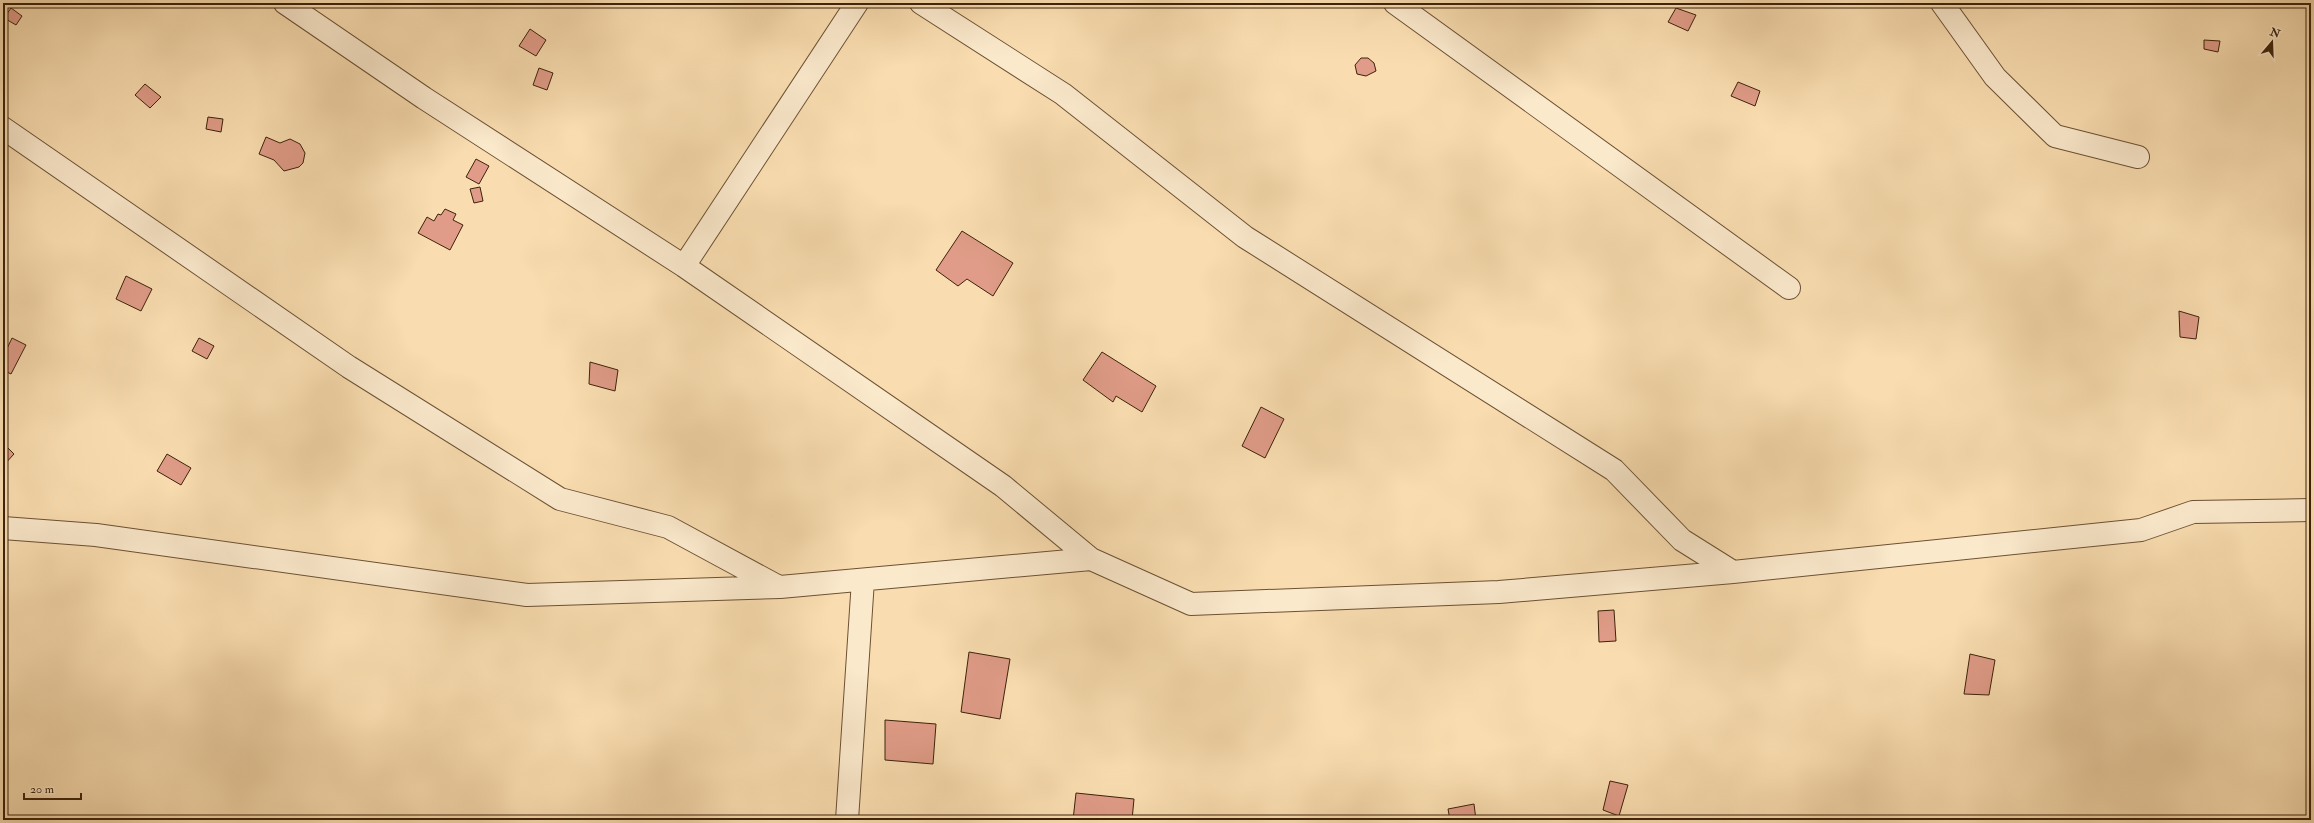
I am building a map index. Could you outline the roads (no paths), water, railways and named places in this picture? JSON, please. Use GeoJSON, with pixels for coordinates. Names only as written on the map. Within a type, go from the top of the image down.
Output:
{"type":"FeatureCollection","features":[{"type":"Feature","properties":{"kind":"street"},"geometry":{"type":"LineString","coordinates":[[285,3],[424,98],[684,266],[1003,486],[1091,558],[1191,604],[1499,592],[1733,572],[2141,530],[2193,512],[2311,510]]}},
{"type":"Feature","properties":{"kind":"street"},"geometry":{"type":"LineString","coordinates":[[684,266],[857,3]]}},
{"type":"Feature","properties":{"kind":"street"},"geometry":{"type":"LineString","coordinates":[[921,3],[1063,94],[1244,237],[1614,470],[1682,540],[1733,572]]}},
{"type":"Feature","properties":{"kind":"street"},"geometry":{"type":"LineString","coordinates":[[1395,3],[1789,288]]}},
{"type":"Feature","properties":{"kind":"street"},"geometry":{"type":"LineString","coordinates":[[1942,3],[1995,77],[2055,136],[2138,157]]}},
{"type":"Feature","properties":{"kind":"street"},"geometry":{"type":"LineString","coordinates":[[3,128],[349,367],[560,499],[668,527],[780,587]]}},
{"type":"Feature","properties":{"kind":"street"},"geometry":{"type":"LineString","coordinates":[[3,528],[96,535],[527,595],[780,587],[1091,558]]}},
{"type":"Feature","properties":{"kind":"street"},"geometry":{"type":"LineString","coordinates":[[847,820],[863,580]]}}]}
